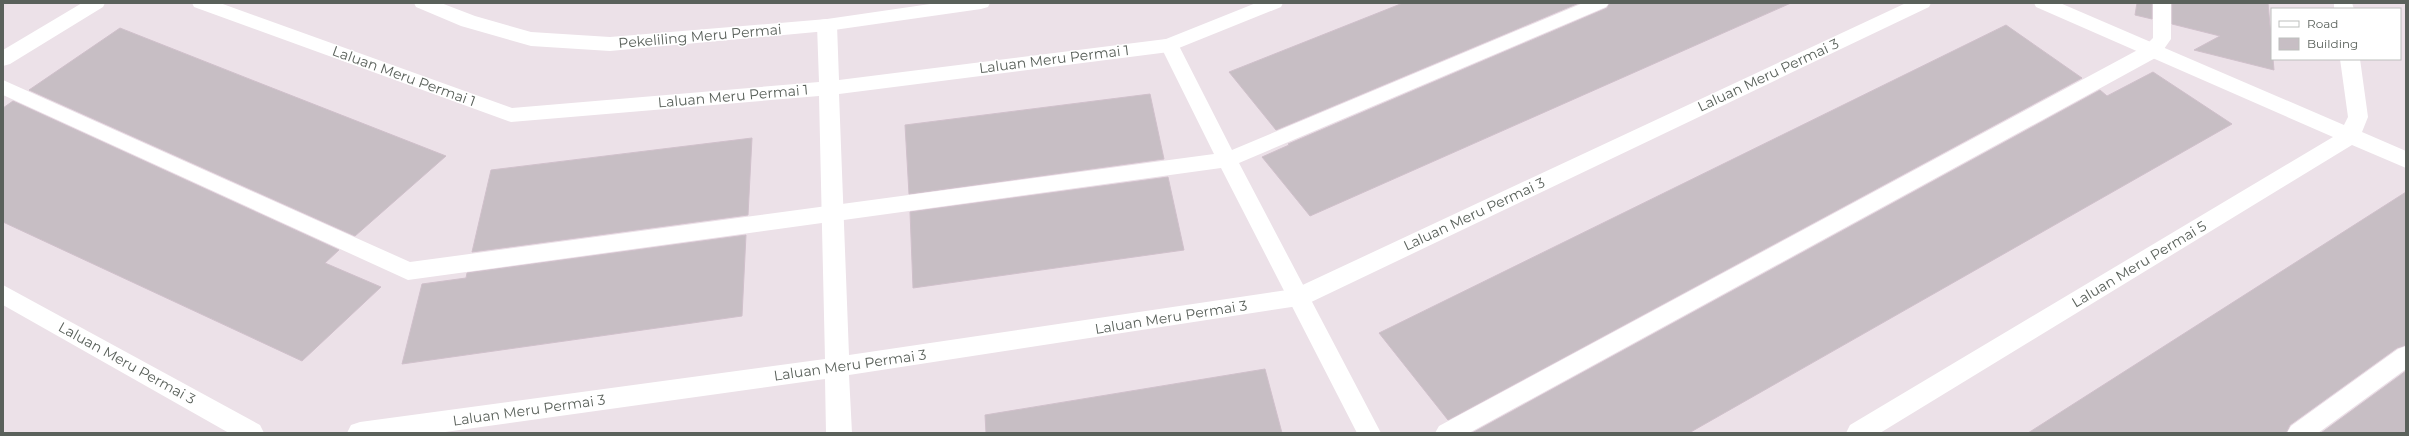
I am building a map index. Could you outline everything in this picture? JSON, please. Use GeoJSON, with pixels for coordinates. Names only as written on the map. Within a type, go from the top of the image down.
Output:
{"type":"FeatureCollection","features":[{"type":"Feature","properties":{"kind":"street"},"geometry":{"type":"LineString","coordinates":[[3,59],[96,3]]}},
{"type":"Feature","properties":{"kind":"street","name":"Laluan Meru Permai 1"},"geometry":{"type":"LineString","coordinates":[[200,3],[512,115],[830,88],[1169,45],[1274,3]]}},
{"type":"Feature","properties":{"kind":"street","name":"Pekeliling Meru Permai"},"geometry":{"type":"LineString","coordinates":[[424,3],[468,21],[531,39],[610,44],[827,25],[981,3]]}},
{"type":"Feature","properties":{"kind":"street","name":"Laluan Meru Permai 3"},"geometry":{"type":"LineString","coordinates":[[360,433],[837,367],[1297,298],[1922,3]]}},
{"type":"Feature","properties":{"kind":"street"},"geometry":{"type":"LineString","coordinates":[[2043,3],[2406,160]]}},
{"type":"Feature","properties":{"kind":"street"},"geometry":{"type":"LineString","coordinates":[[827,25],[834,214],[839,433]]}},
{"type":"Feature","properties":{"kind":"street"},"geometry":{"type":"LineString","coordinates":[[2350,60],[2358,117],[2350,137]]}},
{"type":"Feature","properties":{"kind":"street","name":"Laluan Meru Permai 5"},"geometry":{"type":"LineString","coordinates":[[1859,433],[2350,137]]}},
{"type":"Feature","properties":{"kind":"street","name":"Laluan Meru Permai 3"},"geometry":{"type":"LineString","coordinates":[[3,294],[252,433]]}},
{"type":"Feature","properties":{"kind":"lane"},"geometry":{"type":"LineString","coordinates":[[3,87],[408,271],[1227,160],[1600,3]]}},
{"type":"Feature","properties":{"kind":"lane"},"geometry":{"type":"LineString","coordinates":[[1447,433],[2152,51],[2162,39],[2162,3]]}},
{"type":"Feature","properties":{"kind":"lane"},"geometry":{"type":"LineString","coordinates":[[1169,45],[1297,298],[1369,433]]}},
{"type":"Feature","properties":{"kind":"lane"},"geometry":{"type":"LineString","coordinates":[[2299,433],[2406,356]]}},
{"type":"Feature","properties":{"kind":"building"},"geometry":{"type":"Polygon","coordinates":[[[1403,3],[1579,3],[1276,130],[1229,72],[1403,3]]]}},
{"type":"Feature","properties":{"kind":"building"},"geometry":{"type":"Polygon","coordinates":[[[1610,3],[1791,3],[1310,216],[1262,157],[1289,145],[1288,144],[1607,8],[1610,3]]]}},
{"type":"Feature","properties":{"kind":"building"},"geometry":{"type":"Polygon","coordinates":[[[2137,3],[2152,3],[2152,19],[2135,15],[2137,3]]]}},
{"type":"Feature","properties":{"kind":"building"},"geometry":{"type":"Polygon","coordinates":[[[2172,3],[2268,3],[2271,36],[2271,60],[2273,60],[2274,70],[2194,50],[2220,36],[2172,24],[2172,3]]]}},
{"type":"Feature","properties":{"kind":"building"},"geometry":{"type":"Polygon","coordinates":[[[2006,25],[2082,78],[1448,420],[1379,333],[2006,25]]]}},
{"type":"Feature","properties":{"kind":"building"},"geometry":{"type":"Polygon","coordinates":[[[120,28],[446,156],[355,236],[29,90],[120,28]]]}},
{"type":"Feature","properties":{"kind":"building"},"geometry":{"type":"Polygon","coordinates":[[[2153,72],[2232,124],[1689,433],[1472,433],[2100,90],[2107,96],[2153,72]]]}},
{"type":"Feature","properties":{"kind":"building"},"geometry":{"type":"Polygon","coordinates":[[[1150,94],[1164,159],[909,194],[905,125],[1150,94]]]}},
{"type":"Feature","properties":{"kind":"building"},"geometry":{"type":"Polygon","coordinates":[[[13,101],[339,250],[325,263],[381,287],[302,361],[3,222],[3,108],[13,101]]]}},
{"type":"Feature","properties":{"kind":"building"},"geometry":{"type":"Polygon","coordinates":[[[752,138],[748,215],[472,252],[491,170],[752,138]]]}},
{"type":"Feature","properties":{"kind":"building"},"geometry":{"type":"Polygon","coordinates":[[[1168,177],[1184,250],[913,288],[910,212],[1168,177]]]}},
{"type":"Feature","properties":{"kind":"building"},"geometry":{"type":"Polygon","coordinates":[[[2406,192],[2406,345],[2397,348],[2290,425],[2286,433],[2028,433],[2406,192]]]}},
{"type":"Feature","properties":{"kind":"building"},"geometry":{"type":"Polygon","coordinates":[[[746,235],[742,316],[402,364],[422,284],[466,278],[467,273],[746,235]]]}},
{"type":"Feature","properties":{"kind":"building"},"geometry":{"type":"Polygon","coordinates":[[[1265,369],[1282,433],[986,433],[985,415],[1265,369]]]}},
{"type":"Feature","properties":{"kind":"building"},"geometry":{"type":"Polygon","coordinates":[[[2406,371],[2406,433],[2321,433],[2406,371]]]}}]}
